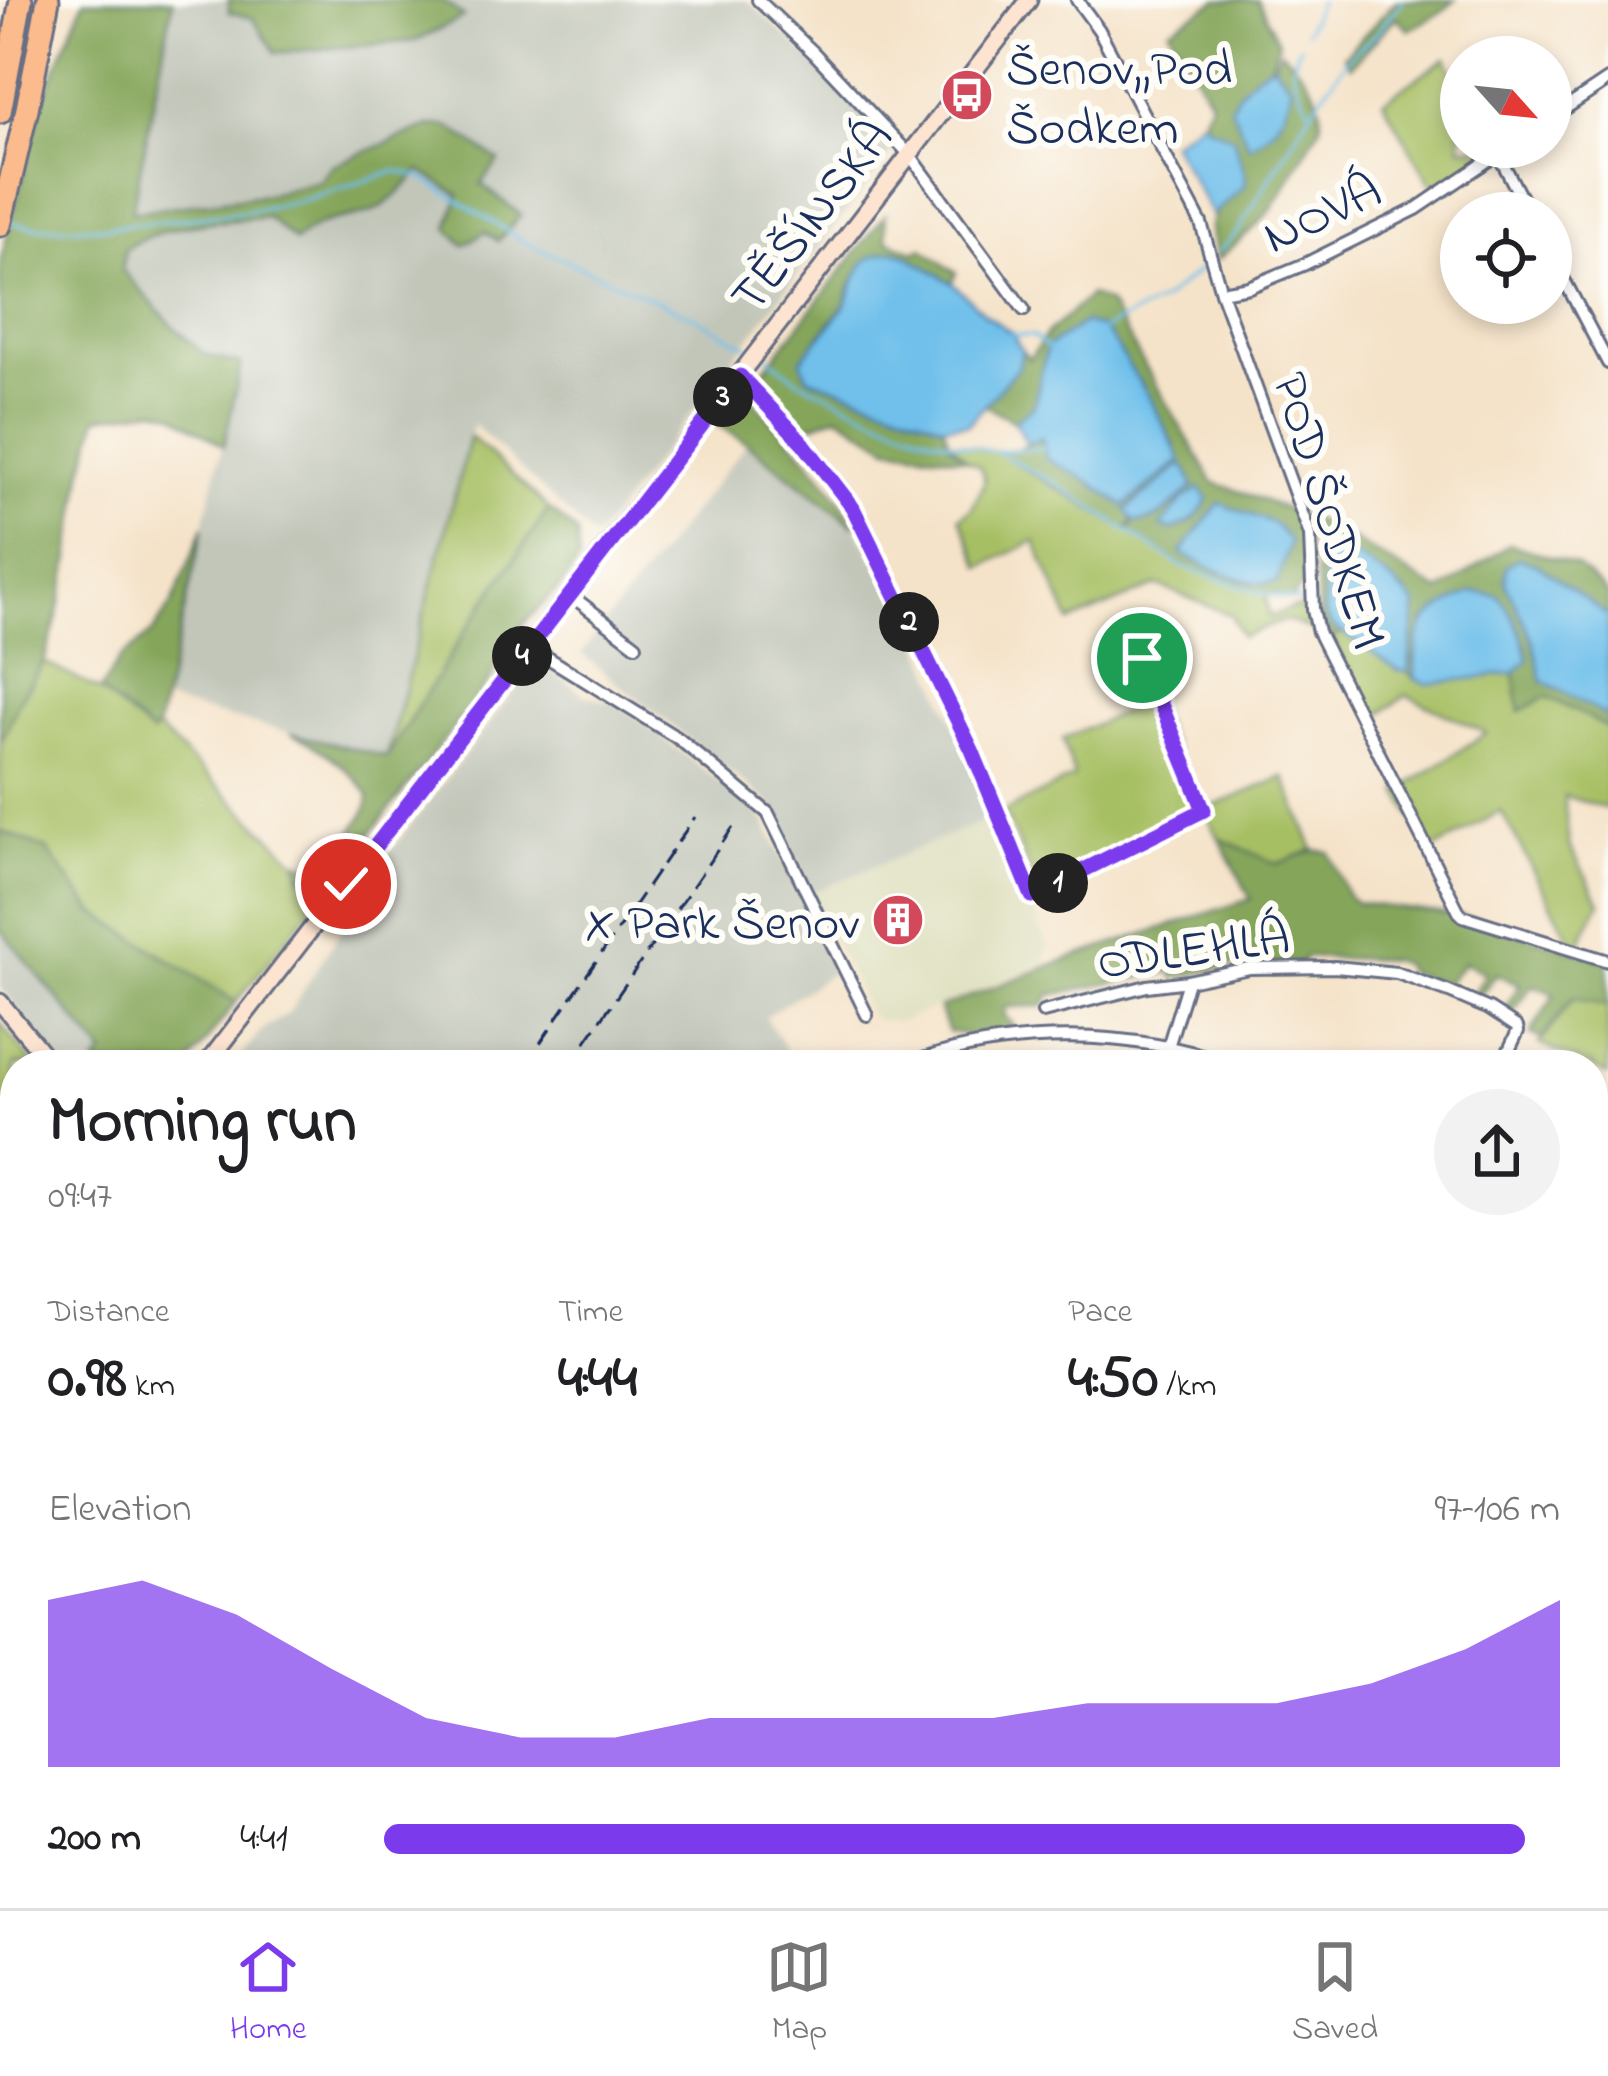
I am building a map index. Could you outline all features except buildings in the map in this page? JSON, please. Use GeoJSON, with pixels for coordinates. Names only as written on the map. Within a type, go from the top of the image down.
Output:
{"type":"FeatureCollection","features":[{"type":"Feature","properties":{"kind":"highway"},"geometry":{"type":"LineString","coordinates":[[0,112],[22,0]]}},
{"type":"Feature","properties":{"kind":"highway"},"geometry":{"type":"LineString","coordinates":[[0,225],[48,0]]}},
{"type":"Feature","properties":{"kind":"main road","name":"TĚŠÍNSKÁ"},"geometry":{"type":"LineString","coordinates":[[218,1050],[1029,0]]}},
{"type":"Feature","properties":{"kind":"main road"},"geometry":{"type":"LineString","coordinates":[[0,1002],[40,1050]]}},
{"type":"Feature","properties":{"kind":"street"},"geometry":{"type":"LineString","coordinates":[[758,0],[910,155],[1024,310]]}},
{"type":"Feature","properties":{"kind":"street","name":"POD ŠODKEM"},"geometry":{"type":"LineString","coordinates":[[1077,0],[1099,30],[1201,223],[1221,292],[1310,535],[1318,632],[1459,912],[1608,961]]}},
{"type":"Feature","properties":{"kind":"street"},"geometry":{"type":"LineString","coordinates":[[1572,104],[1608,80]]}},
{"type":"Feature","properties":{"kind":"street","name":"NOVÁ"},"geometry":{"type":"LineString","coordinates":[[1221,292],[1268,279],[1372,231],[1416,209],[1478,168]]}},
{"type":"Feature","properties":{"kind":"street"},"geometry":{"type":"LineString","coordinates":[[1572,295],[1608,363]]}},
{"type":"Feature","properties":{"kind":"street"},"geometry":{"type":"LineString","coordinates":[[740,376],[803,443],[853,508],[972,750],[1032,896],[1204,810],[1142,658]]}},
{"type":"Feature","properties":{"kind":"street"},"geometry":{"type":"LineString","coordinates":[[569,594],[636,645]]}},
{"type":"Feature","properties":{"kind":"street"},"geometry":{"type":"LineString","coordinates":[[530,646],[679,740],[768,813],[867,1016]]}},
{"type":"Feature","properties":{"kind":"street","name":"ODLEHLÁ"},"geometry":{"type":"LineString","coordinates":[[1043,1012],[1147,986],[1249,968],[1335,967],[1397,974],[1474,1003],[1516,1027],[1509,1050]]}},
{"type":"Feature","properties":{"kind":"street"},"geometry":{"type":"LineString","coordinates":[[1168,1047],[1188,981]]}},
{"type":"Feature","properties":{"kind":"street"},"geometry":{"type":"LineString","coordinates":[[962,1050],[1048,1038],[1106,1038],[1179,1050]]}},
{"type":"Feature","properties":{"kind":"shaded area"},"geometry":{"type":"Polygon","coordinates":[[[173,0],[229,0],[229,12],[463,16],[442,0],[746,0],[901,140],[595,539],[473,424],[387,757],[163,701],[241,364],[205,355],[172,326],[122,270],[125,249],[171,227],[267,217],[295,240],[313,225],[375,210],[420,171],[460,195],[448,227],[498,162],[332,166],[321,181],[264,195],[131,212],[173,0]]]}},
{"type":"Feature","properties":{"kind":"shaded area"},"geometry":{"type":"Polygon","coordinates":[[[747,443],[855,526],[907,611],[993,817],[811,893],[771,804],[581,654],[747,443]]]}},
{"type":"Feature","properties":{"kind":"shaded area"},"geometry":{"type":"Polygon","coordinates":[[[534,665],[545,665],[583,694],[620,705],[758,812],[837,969],[765,1017],[786,1050],[246,1050],[261,1031],[289,1013],[390,852],[534,665]]]}},
{"type":"Feature","properties":{"kind":"shaded area"},"geometry":{"type":"Polygon","coordinates":[[[993,817],[1049,953],[1031,969],[899,1022],[877,1020],[811,893],[993,817]]]}},
{"type":"Feature","properties":{"kind":"shaded area"},"geometry":{"type":"Polygon","coordinates":[[[0,929],[100,1050],[51,1050],[0,987],[0,929]]]}},
{"type":"Feature","properties":{"kind":"green space"},"geometry":{"type":"Polygon","coordinates":[[[84,0],[173,0],[132,212],[264,195],[320,181],[331,166],[429,126],[450,127],[499,161],[481,184],[521,215],[498,241],[485,232],[464,245],[448,228],[459,195],[420,171],[382,207],[325,223],[295,241],[267,217],[176,228],[125,249],[122,270],[173,326],[205,355],[241,364],[224,446],[172,413],[157,409],[98,417],[54,629],[44,662],[0,744],[0,262],[43,98],[84,0]]]}},
{"type":"Feature","properties":{"kind":"green space"},"geometry":{"type":"Polygon","coordinates":[[[229,0],[442,0],[464,17],[415,41],[276,53],[252,18],[229,12],[229,0]]]}},
{"type":"Feature","properties":{"kind":"green space"},"geometry":{"type":"Polygon","coordinates":[[[1218,0],[1258,0],[1279,43],[1269,66],[1252,77],[1291,85],[1273,64],[1281,50],[1310,83],[1319,103],[1321,125],[1271,210],[1217,260],[1213,216],[1245,185],[1244,173],[1233,138],[1202,120],[1211,102],[1169,29],[1218,0]]]}},
{"type":"Feature","properties":{"kind":"green space"},"geometry":{"type":"Polygon","coordinates":[[[1397,0],[1456,0],[1409,30],[1396,17],[1351,66],[1344,56],[1397,0]]]}},
{"type":"Feature","properties":{"kind":"green space"},"geometry":{"type":"Polygon","coordinates":[[[1440,62],[1440,168],[1469,168],[1435,191],[1383,101],[1440,62]]]}},
{"type":"Feature","properties":{"kind":"green space"},"geometry":{"type":"Polygon","coordinates":[[[885,215],[887,240],[915,252],[922,248],[956,273],[952,283],[904,254],[853,280],[845,304],[801,360],[808,377],[943,425],[950,445],[966,459],[889,447],[838,415],[797,431],[755,382],[885,215]]]}},
{"type":"Feature","properties":{"kind":"green space"},"geometry":{"type":"Polygon","coordinates":[[[1090,295],[1108,303],[1213,482],[1303,515],[1312,580],[1291,600],[1254,591],[1181,566],[1128,531],[1135,522],[1166,511],[1192,487],[1182,464],[1127,510],[1134,520],[1126,530],[997,452],[1018,449],[1042,437],[1124,506],[1175,446],[1140,381],[1034,406],[1014,421],[984,405],[1018,367],[1022,351],[1029,359],[1048,333],[1090,295]],[[1219,504],[1181,552],[1241,579],[1277,582],[1272,523],[1219,504]]]}},
{"type":"Feature","properties":{"kind":"green space"},"geometry":{"type":"Polygon","coordinates":[[[744,390],[819,472],[855,526],[716,424],[744,390]]]}},
{"type":"Feature","properties":{"kind":"green space"},"geometry":{"type":"Polygon","coordinates":[[[470,436],[549,509],[387,757],[470,436]]]}},
{"type":"Feature","properties":{"kind":"green space"},"geometry":{"type":"Polygon","coordinates":[[[949,441],[997,452],[1125,529],[1134,520],[1128,530],[1181,566],[1266,594],[1269,617],[1295,608],[1313,609],[1318,632],[1285,620],[1242,637],[1231,615],[1157,585],[1070,622],[1035,541],[981,567],[960,517],[972,508],[985,481],[980,467],[949,441]]]}},
{"type":"Feature","properties":{"kind":"green space"},"geometry":{"type":"Polygon","coordinates":[[[549,509],[577,533],[579,560],[563,584],[520,627],[490,681],[320,898],[296,861],[313,864],[333,852],[358,824],[369,795],[334,759],[290,733],[387,757],[549,509]]]}},
{"type":"Feature","properties":{"kind":"green space"},"geometry":{"type":"Polygon","coordinates":[[[1310,518],[1440,592],[1510,544],[1577,566],[1608,594],[1608,728],[1546,696],[1520,712],[1514,673],[1528,660],[1525,643],[1498,595],[1424,621],[1415,679],[1408,672],[1405,592],[1329,542],[1332,626],[1344,633],[1331,637],[1319,617],[1310,518]]]}},
{"type":"Feature","properties":{"kind":"green space"},"geometry":{"type":"Polygon","coordinates":[[[204,526],[152,734],[100,691],[120,659],[152,633],[172,604],[204,526]]]}},
{"type":"Feature","properties":{"kind":"green space"},"geometry":{"type":"Polygon","coordinates":[[[1344,633],[1427,684],[1514,673],[1517,686],[1608,728],[1608,809],[1564,796],[1569,845],[1600,902],[1576,950],[1501,811],[1430,852],[1399,791],[1486,733],[1406,695],[1375,718],[1331,637],[1344,633]]]}},
{"type":"Feature","properties":{"kind":"green space"},"geometry":{"type":"Polygon","coordinates":[[[44,662],[100,691],[151,734],[157,728],[296,861],[320,898],[236,1002],[93,911],[46,849],[0,831],[0,744],[44,662]]]}},
{"type":"Feature","properties":{"kind":"green space"},"geometry":{"type":"Polygon","coordinates":[[[1153,699],[1199,808],[1037,887],[1004,812],[1074,777],[1063,739],[1153,699]]]}},
{"type":"Feature","properties":{"kind":"green space"},"geometry":{"type":"Polygon","coordinates":[[[1284,777],[1314,850],[1277,864],[1219,838],[1204,810],[1284,777]]]}},
{"type":"Feature","properties":{"kind":"green space"},"geometry":{"type":"Polygon","coordinates":[[[0,831],[46,849],[92,911],[236,1002],[200,1050],[101,1050],[0,929],[0,831]]]}},
{"type":"Feature","properties":{"kind":"green space"},"geometry":{"type":"Polygon","coordinates":[[[1219,838],[1277,864],[1314,850],[1329,852],[1348,896],[1357,903],[1463,916],[1608,961],[1608,1006],[1573,998],[1542,1039],[1530,1034],[1555,994],[1532,985],[1508,1020],[1501,1016],[1520,984],[1496,974],[1474,1003],[1468,1000],[1486,974],[1464,962],[1446,984],[1406,972],[1392,960],[1304,957],[1302,964],[1270,966],[1266,959],[1174,978],[1173,971],[1050,995],[1044,1006],[1005,1007],[1013,1029],[971,1035],[948,1032],[939,1008],[1068,959],[1251,899],[1219,838]]]}},
{"type":"Feature","properties":{"kind":"green space"},"geometry":{"type":"Polygon","coordinates":[[[1573,998],[1608,1006],[1608,1050],[1552,1050],[1539,1044],[1573,998]]]}},
{"type":"Feature","properties":{"kind":"green space"},"geometry":{"type":"Polygon","coordinates":[[[0,1023],[22,1050],[0,1050],[0,1023]]]}},
{"type":"Feature","properties":{"kind":"water"},"geometry":{"type":"Polygon","coordinates":[[[1273,64],[1291,85],[1287,104],[1272,128],[1249,146],[1231,107],[1248,81],[1273,64]]]}},
{"type":"Feature","properties":{"kind":"water"},"geometry":{"type":"Polygon","coordinates":[[[1202,120],[1234,138],[1245,179],[1245,185],[1212,215],[1171,142],[1202,120]]]}},
{"type":"Feature","properties":{"kind":"water"},"geometry":{"type":"Polygon","coordinates":[[[894,251],[952,283],[1012,333],[1022,351],[1018,367],[968,424],[943,425],[807,377],[801,360],[841,312],[864,263],[894,251]]]}},
{"type":"Feature","properties":{"kind":"water"},"geometry":{"type":"Polygon","coordinates":[[[1084,323],[1109,336],[1150,398],[1181,460],[1124,506],[1046,458],[1042,438],[1027,443],[1014,421],[1034,406],[1047,347],[1084,323]]]}},
{"type":"Feature","properties":{"kind":"water"},"geometry":{"type":"Polygon","coordinates":[[[1182,464],[1193,487],[1159,515],[1135,522],[1126,510],[1182,464]]]}},
{"type":"Feature","properties":{"kind":"water"},"geometry":{"type":"Polygon","coordinates":[[[1200,488],[1208,500],[1197,515],[1172,530],[1161,526],[1183,500],[1200,488]]]}},
{"type":"Feature","properties":{"kind":"water"},"geometry":{"type":"Polygon","coordinates":[[[1219,503],[1273,523],[1290,542],[1277,582],[1241,579],[1181,553],[1219,503]]]}},
{"type":"Feature","properties":{"kind":"water"},"geometry":{"type":"Polygon","coordinates":[[[1324,540],[1373,568],[1416,605],[1408,672],[1399,671],[1332,626],[1325,613],[1324,540]]]}},
{"type":"Feature","properties":{"kind":"water"},"geometry":{"type":"Polygon","coordinates":[[[1519,558],[1538,565],[1608,616],[1608,717],[1542,680],[1533,641],[1505,582],[1506,566],[1519,558]]]}},
{"type":"Feature","properties":{"kind":"water"},"geometry":{"type":"Polygon","coordinates":[[[1474,592],[1498,595],[1517,626],[1528,660],[1514,673],[1427,684],[1415,679],[1417,644],[1425,622],[1474,592]]]}},
{"type":"Feature","properties":{"kind":"waterway"},"geometry":{"type":"LineString","coordinates":[[1306,31],[1320,0]]}},
{"type":"Feature","properties":{"kind":"waterway"},"geometry":{"type":"LineString","coordinates":[[1218,252],[1237,233],[1351,55],[1374,36],[1403,0]]}},
{"type":"Feature","properties":{"kind":"waterway"},"geometry":{"type":"LineString","coordinates":[[1300,45],[1293,71],[1309,108]]}},
{"type":"Feature","properties":{"kind":"waterway"},"geometry":{"type":"LineString","coordinates":[[9,222],[35,227],[108,227],[244,212],[397,171],[421,177],[528,244],[698,319],[749,347]]}},
{"type":"Feature","properties":{"kind":"waterway"},"geometry":{"type":"LineString","coordinates":[[1100,331],[1163,300],[1204,266]]}},
{"type":"Feature","properties":{"kind":"waterway"},"geometry":{"type":"LineString","coordinates":[[1008,334],[1033,336],[1048,348]]}},
{"type":"Feature","properties":{"kind":"waterway"},"geometry":{"type":"LineString","coordinates":[[768,357],[798,380],[876,417],[933,438],[997,452],[1056,484],[1181,566],[1306,603]]}},
{"type":"Feature","properties":{"kind":"waterway"},"geometry":{"type":"LineString","coordinates":[[998,451],[1043,448]]}},
{"type":"Feature","properties":{"kind":"railway"},"geometry":{"type":"LineString","coordinates":[[535,1050],[695,817]]}},
{"type":"Feature","properties":{"kind":"railway"},"geometry":{"type":"LineString","coordinates":[[580,1050],[736,823]]}},
{"type":"Feature","properties":{"kind":"place","name":"Šenov,,Pod Šodkem"},"geometry":{"type":"Point","coordinates":[967,95]}},
{"type":"Feature","properties":{"kind":"place","name":"X Park Šenov"},"geometry":{"type":"Point","coordinates":[898,920]}},
{"type":"Feature","properties":{"kind":"route"},"geometry":{"type":"LineString","coordinates":[[346,884],[740,376],[803,443],[853,508],[972,750],[1032,896],[1204,810],[1142,658]]}}]}
